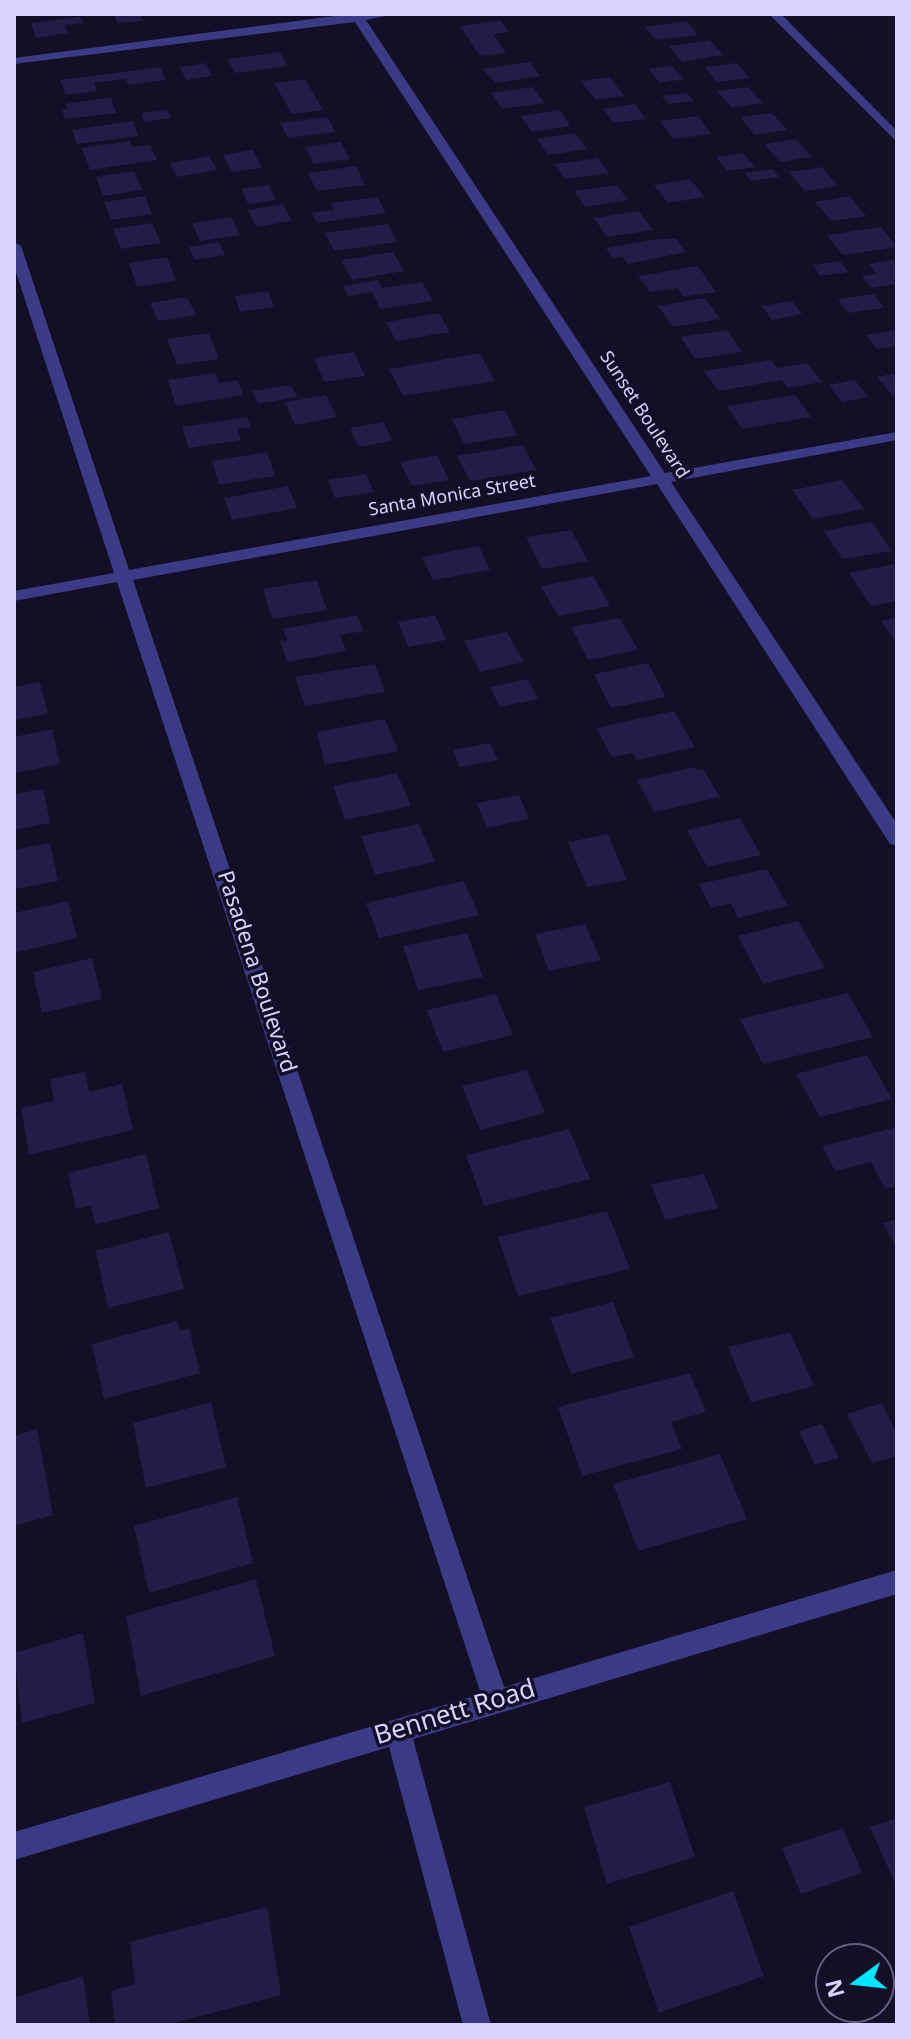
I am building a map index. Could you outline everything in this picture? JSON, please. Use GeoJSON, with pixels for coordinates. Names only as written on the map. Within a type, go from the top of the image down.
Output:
{"type":"FeatureCollection","features":[{"type":"Feature","properties":{"kind":"street"},"geometry":{"type":"LineString","coordinates":[[14,61],[389,14]]}},
{"type":"Feature","properties":{"kind":"street"},"geometry":{"type":"LineString","coordinates":[[775,14],[897,138]]}},
{"type":"Feature","properties":{"kind":"street","name":"Sunset Boulevard"},"geometry":{"type":"LineString","coordinates":[[358,16],[897,839]]}},
{"type":"Feature","properties":{"kind":"street","name":"Pasadena Boulevard"},"geometry":{"type":"LineString","coordinates":[[14,246],[126,576],[496,1700]]}},
{"type":"Feature","properties":{"kind":"street","name":"Santa Monica Street"},"geometry":{"type":"LineString","coordinates":[[14,596],[897,436]]}},
{"type":"Feature","properties":{"kind":"street","name":"Bennett Road"},"geometry":{"type":"LineString","coordinates":[[14,1846],[897,1582]]}},
{"type":"Feature","properties":{"kind":"street"},"geometry":{"type":"LineString","coordinates":[[398,1731],[477,2025]]}},
{"type":"Feature","properties":{"kind":"building"},"geometry":{"type":"Polygon","coordinates":[[[114,14],[140,14],[143,21],[117,23],[114,14]]]}},
{"type":"Feature","properties":{"kind":"building"},"geometry":{"type":"Polygon","coordinates":[[[80,17],[83,23],[65,25],[68,33],[36,38],[31,23],[80,17]]]}},
{"type":"Feature","properties":{"kind":"building"},"geometry":{"type":"Polygon","coordinates":[[[501,20],[509,32],[493,34],[506,53],[480,56],[460,26],[501,20]]]}},
{"type":"Feature","properties":{"kind":"building"},"geometry":{"type":"Polygon","coordinates":[[[687,21],[698,35],[656,40],[645,27],[687,21]]]}},
{"type":"Feature","properties":{"kind":"building"},"geometry":{"type":"Polygon","coordinates":[[[710,40],[723,55],[682,62],[669,46],[710,40]]]}},
{"type":"Feature","properties":{"kind":"building"},"geometry":{"type":"Polygon","coordinates":[[[280,52],[288,66],[235,73],[227,59],[280,52]]]}},
{"type":"Feature","properties":{"kind":"building"},"geometry":{"type":"Polygon","coordinates":[[[530,62],[540,76],[496,83],[482,69],[530,62]]]}},
{"type":"Feature","properties":{"kind":"building"},"geometry":{"type":"Polygon","coordinates":[[[206,63],[212,76],[186,80],[180,67],[206,63]]]}},
{"type":"Feature","properties":{"kind":"building"},"geometry":{"type":"Polygon","coordinates":[[[737,63],[750,78],[717,82],[705,67],[737,63]]]}},
{"type":"Feature","properties":{"kind":"building"},"geometry":{"type":"Polygon","coordinates":[[[672,66],[684,79],[660,83],[648,69],[672,66]]]}},
{"type":"Feature","properties":{"kind":"building"},"geometry":{"type":"Polygon","coordinates":[[[160,67],[166,80],[128,85],[126,79],[94,83],[97,91],[66,95],[60,80],[160,67]]]}},
{"type":"Feature","properties":{"kind":"building"},"geometry":{"type":"Polygon","coordinates":[[[610,77],[624,96],[595,100],[581,81],[610,77]]]}},
{"type":"Feature","properties":{"kind":"building"},"geometry":{"type":"Polygon","coordinates":[[[305,79],[323,110],[292,114],[274,83],[305,79]]]}},
{"type":"Feature","properties":{"kind":"building"},"geometry":{"type":"Polygon","coordinates":[[[533,87],[544,103],[502,109],[491,93],[533,87]]]}},
{"type":"Feature","properties":{"kind":"building"},"geometry":{"type":"Polygon","coordinates":[[[748,87],[763,103],[732,108],[717,91],[748,87]]]}},
{"type":"Feature","properties":{"kind":"building"},"geometry":{"type":"Polygon","coordinates":[[[687,93],[694,101],[668,104],[662,96],[687,93]]]}},
{"type":"Feature","properties":{"kind":"building"},"geometry":{"type":"Polygon","coordinates":[[[111,97],[116,113],[65,119],[62,110],[68,109],[65,104],[111,97]]]}},
{"type":"Feature","properties":{"kind":"building"},"geometry":{"type":"Polygon","coordinates":[[[635,104],[646,119],[614,123],[603,109],[635,104]]]}},
{"type":"Feature","properties":{"kind":"building"},"geometry":{"type":"Polygon","coordinates":[[[168,110],[171,118],[144,122],[141,113],[168,110]]]}},
{"type":"Feature","properties":{"kind":"building"},"geometry":{"type":"Polygon","coordinates":[[[560,110],[570,126],[532,132],[521,116],[560,110]]]}},
{"type":"Feature","properties":{"kind":"building"},"geometry":{"type":"Polygon","coordinates":[[[772,113],[787,130],[755,135],[740,117],[772,113]]]}},
{"type":"Feature","properties":{"kind":"building"},"geometry":{"type":"Polygon","coordinates":[[[698,116],[711,134],[673,139],[660,121],[698,116]]]}},
{"type":"Feature","properties":{"kind":"building"},"geometry":{"type":"Polygon","coordinates":[[[328,117],[335,132],[288,138],[280,123],[328,117]]]}},
{"type":"Feature","properties":{"kind":"building"},"geometry":{"type":"Polygon","coordinates":[[[133,121],[138,136],[77,144],[72,130],[133,121]]]}},
{"type":"Feature","properties":{"kind":"building"},"geometry":{"type":"Polygon","coordinates":[[[575,133],[587,149],[548,155],[537,139],[575,133]]]}},
{"type":"Feature","properties":{"kind":"building"},"geometry":{"type":"Polygon","coordinates":[[[796,139],[812,157],[780,162],[764,144],[796,139]]]}},
{"type":"Feature","properties":{"kind":"building"},"geometry":{"type":"Polygon","coordinates":[[[130,141],[132,147],[150,145],[157,160],[90,170],[82,148],[130,141]]]}},
{"type":"Feature","properties":{"kind":"building"},"geometry":{"type":"Polygon","coordinates":[[[341,142],[350,159],[314,164],[305,147],[341,142]]]}},
{"type":"Feature","properties":{"kind":"building"},"geometry":{"type":"Polygon","coordinates":[[[253,150],[262,168],[232,172],[223,155],[253,150]]]}},
{"type":"Feature","properties":{"kind":"building"},"geometry":{"type":"Polygon","coordinates":[[[743,153],[755,167],[727,171],[716,157],[743,153]]]}},
{"type":"Feature","properties":{"kind":"building"},"geometry":{"type":"Polygon","coordinates":[[[209,156],[217,170],[177,177],[170,163],[209,156]]]}},
{"type":"Feature","properties":{"kind":"building"},"geometry":{"type":"Polygon","coordinates":[[[598,158],[609,173],[565,179],[555,164],[598,158]]]}},
{"type":"Feature","properties":{"kind":"building"},"geometry":{"type":"Polygon","coordinates":[[[356,166],[365,185],[317,191],[308,173],[356,166]]]}},
{"type":"Feature","properties":{"kind":"building"},"geometry":{"type":"Polygon","coordinates":[[[822,167],[838,186],[805,191],[789,172],[822,167]]]}},
{"type":"Feature","properties":{"kind":"building"},"geometry":{"type":"Polygon","coordinates":[[[773,169],[779,177],[751,181],[745,173],[773,169]]]}},
{"type":"Feature","properties":{"kind":"building"},"geometry":{"type":"Polygon","coordinates":[[[134,171],[142,190],[103,196],[96,177],[134,171]]]}},
{"type":"Feature","properties":{"kind":"building"},"geometry":{"type":"Polygon","coordinates":[[[690,179],[705,197],[668,203],[654,185],[690,179]]]}},
{"type":"Feature","properties":{"kind":"building"},"geometry":{"type":"Polygon","coordinates":[[[269,185],[276,200],[248,204],[242,189],[269,185]]]}},
{"type":"Feature","properties":{"kind":"building"},"geometry":{"type":"Polygon","coordinates":[[[617,185],[628,200],[585,207],[574,191],[617,185]]]}},
{"type":"Feature","properties":{"kind":"building"},"geometry":{"type":"Polygon","coordinates":[[[145,196],[152,214],[111,220],[104,202],[145,196]]]}},
{"type":"Feature","properties":{"kind":"building"},"geometry":{"type":"Polygon","coordinates":[[[849,196],[866,216],[832,221],[815,202],[849,196]]]}},
{"type":"Feature","properties":{"kind":"building"},"geometry":{"type":"Polygon","coordinates":[[[377,197],[386,213],[317,223],[312,213],[334,210],[331,203],[377,197]]]}},
{"type":"Feature","properties":{"kind":"building"},"geometry":{"type":"Polygon","coordinates":[[[283,204],[292,221],[256,227],[248,210],[283,204]]]}},
{"type":"Feature","properties":{"kind":"building"},"geometry":{"type":"Polygon","coordinates":[[[639,211],[653,230],[607,237],[594,218],[639,211]]]}},
{"type":"Feature","properties":{"kind":"building"},"geometry":{"type":"Polygon","coordinates":[[[231,217],[240,235],[200,241],[192,223],[231,217]]]}},
{"type":"Feature","properties":{"kind":"building"},"geometry":{"type":"Polygon","coordinates":[[[152,223],[161,243],[121,249],[113,229],[152,223]]]}},
{"type":"Feature","properties":{"kind":"building"},"geometry":{"type":"Polygon","coordinates":[[[388,224],[397,242],[334,251],[325,233],[388,224]]]}},
{"type":"Feature","properties":{"kind":"building"},"geometry":{"type":"Polygon","coordinates":[[[881,227],[897,247],[843,255],[827,235],[881,227]]]}},
{"type":"Feature","properties":{"kind":"building"},"geometry":{"type":"Polygon","coordinates":[[[676,239],[686,252],[628,264],[622,256],[613,258],[606,248],[676,239]]]}},
{"type":"Feature","properties":{"kind":"building"},"geometry":{"type":"Polygon","coordinates":[[[219,242],[225,255],[194,260],[189,247],[219,242]]]}},
{"type":"Feature","properties":{"kind":"building"},"geometry":{"type":"Polygon","coordinates":[[[393,252],[404,271],[352,280],[341,260],[393,252]]]}},
{"type":"Feature","properties":{"kind":"building"},"geometry":{"type":"Polygon","coordinates":[[[167,257],[176,281],[137,287],[129,263],[167,257]]]}},
{"type":"Feature","properties":{"kind":"building"},"geometry":{"type":"Polygon","coordinates":[[[897,259],[897,284],[871,288],[862,276],[877,274],[869,264],[897,259]]]}},
{"type":"Feature","properties":{"kind":"building"},"geometry":{"type":"Polygon","coordinates":[[[840,261],[848,272],[820,276],[813,265],[840,261]]]}},
{"type":"Feature","properties":{"kind":"building"},"geometry":{"type":"Polygon","coordinates":[[[698,266],[716,292],[683,297],[678,288],[650,292],[638,276],[698,266]]]}},
{"type":"Feature","properties":{"kind":"building"},"geometry":{"type":"Polygon","coordinates":[[[378,280],[382,288],[422,282],[433,301],[380,309],[372,292],[348,296],[343,286],[378,280]]]}},
{"type":"Feature","properties":{"kind":"building"},"geometry":{"type":"Polygon","coordinates":[[[268,291],[274,307],[240,312],[235,296],[268,291]]]}},
{"type":"Feature","properties":{"kind":"building"},"geometry":{"type":"Polygon","coordinates":[[[874,294],[884,308],[848,313],[838,299],[874,294]]]}},
{"type":"Feature","properties":{"kind":"building"},"geometry":{"type":"Polygon","coordinates":[[[187,297],[196,315],[158,321],[150,303],[187,297]]]}},
{"type":"Feature","properties":{"kind":"building"},"geometry":{"type":"Polygon","coordinates":[[[705,298],[720,319],[673,327],[658,306],[705,298]]]}},
{"type":"Feature","properties":{"kind":"building"},"geometry":{"type":"Polygon","coordinates":[[[792,301],[802,314],[772,320],[762,306],[792,301]]]}},
{"type":"Feature","properties":{"kind":"building"},"geometry":{"type":"Polygon","coordinates":[[[439,313],[450,332],[396,341],[386,322],[439,313]]]}},
{"type":"Feature","properties":{"kind":"building"},"geometry":{"type":"Polygon","coordinates":[[[727,330],[742,352],[695,359],[681,337],[727,330]]]}},
{"type":"Feature","properties":{"kind":"building"},"geometry":{"type":"Polygon","coordinates":[[[897,330],[897,346],[877,349],[866,335],[897,330]]]}},
{"type":"Feature","properties":{"kind":"building"},"geometry":{"type":"Polygon","coordinates":[[[209,333],[219,359],[177,365],[167,339],[209,333]]]}},
{"type":"Feature","properties":{"kind":"building"},"geometry":{"type":"Polygon","coordinates":[[[354,352],[365,376],[324,382],[314,358],[354,352]]]}},
{"type":"Feature","properties":{"kind":"building"},"geometry":{"type":"Polygon","coordinates":[[[480,353],[495,381],[403,396],[389,369],[480,353]]]}},
{"type":"Feature","properties":{"kind":"building"},"geometry":{"type":"Polygon","coordinates":[[[771,360],[777,368],[807,363],[822,382],[788,388],[782,380],[718,391],[704,371],[771,360]]]}},
{"type":"Feature","properties":{"kind":"building"},"geometry":{"type":"Polygon","coordinates":[[[215,373],[219,383],[238,380],[243,395],[176,406],[168,380],[215,373]]]}},
{"type":"Feature","properties":{"kind":"building"},"geometry":{"type":"Polygon","coordinates":[[[897,373],[897,396],[894,397],[877,377],[897,373]]]}},
{"type":"Feature","properties":{"kind":"building"},"geometry":{"type":"Polygon","coordinates":[[[855,380],[868,397],[842,402],[829,385],[855,380]]]}},
{"type":"Feature","properties":{"kind":"building"},"geometry":{"type":"Polygon","coordinates":[[[291,385],[297,397],[258,404],[252,391],[291,385]]]}},
{"type":"Feature","properties":{"kind":"building"},"geometry":{"type":"Polygon","coordinates":[[[326,395],[337,417],[295,425],[285,402],[326,395]]]}},
{"type":"Feature","properties":{"kind":"building"},"geometry":{"type":"Polygon","coordinates":[[[795,395],[811,417],[742,429],[727,406],[795,395]]]}},
{"type":"Feature","properties":{"kind":"building"},"geometry":{"type":"Polygon","coordinates":[[[505,410],[517,435],[464,444],[452,419],[505,410]]]}},
{"type":"Feature","properties":{"kind":"building"},"geometry":{"type":"Polygon","coordinates":[[[247,417],[251,427],[237,429],[241,440],[189,448],[182,427],[247,417]]]}},
{"type":"Feature","properties":{"kind":"building"},"geometry":{"type":"Polygon","coordinates":[[[384,422],[392,441],[358,447],[350,428],[384,422]]]}},
{"type":"Feature","properties":{"kind":"building"},"geometry":{"type":"Polygon","coordinates":[[[523,445],[536,470],[470,481],[457,456],[523,445]]]}},
{"type":"Feature","properties":{"kind":"building"},"geometry":{"type":"Polygon","coordinates":[[[267,452],[275,476],[219,485],[212,461],[267,452]]]}},
{"type":"Feature","properties":{"kind":"building"},"geometry":{"type":"Polygon","coordinates":[[[437,455],[449,480],[412,486],[400,462],[437,455]]]}},
{"type":"Feature","properties":{"kind":"building"},"geometry":{"type":"Polygon","coordinates":[[[366,474],[374,492],[335,498],[328,480],[366,474]]]}},
{"type":"Feature","properties":{"kind":"building"},"geometry":{"type":"Polygon","coordinates":[[[842,480],[864,509],[813,519],[792,490],[842,480]]]}},
{"type":"Feature","properties":{"kind":"building"},"geometry":{"type":"Polygon","coordinates":[[[288,486],[297,508],[232,520],[224,498],[288,486]]]}},
{"type":"Feature","properties":{"kind":"building"},"geometry":{"type":"Polygon","coordinates":[[[872,522],[892,551],[843,559],[823,531],[872,522]]]}},
{"type":"Feature","properties":{"kind":"building"},"geometry":{"type":"Polygon","coordinates":[[[571,530],[588,561],[542,569],[526,537],[571,530]]]}},
{"type":"Feature","properties":{"kind":"building"},"geometry":{"type":"Polygon","coordinates":[[[479,546],[490,570],[433,580],[422,557],[479,546]]]}},
{"type":"Feature","properties":{"kind":"building"},"geometry":{"type":"Polygon","coordinates":[[[895,564],[897,601],[871,606],[849,573],[895,564]]]}},
{"type":"Feature","properties":{"kind":"building"},"geometry":{"type":"Polygon","coordinates":[[[593,576],[610,606],[558,616],[541,586],[593,576]]]}},
{"type":"Feature","properties":{"kind":"building"},"geometry":{"type":"Polygon","coordinates":[[[317,580],[327,610],[272,619],[263,589],[317,580]]]}},
{"type":"Feature","properties":{"kind":"building"},"geometry":{"type":"Polygon","coordinates":[[[357,615],[364,631],[340,635],[346,651],[287,662],[280,641],[287,640],[283,629],[357,615]]]}},
{"type":"Feature","properties":{"kind":"building"},"geometry":{"type":"Polygon","coordinates":[[[435,615],[446,640],[408,647],[398,622],[435,615]]]}},
{"type":"Feature","properties":{"kind":"building"},"geometry":{"type":"Polygon","coordinates":[[[620,618],[638,650],[588,660],[571,627],[620,618]]]}},
{"type":"Feature","properties":{"kind":"building"},"geometry":{"type":"Polygon","coordinates":[[[897,618],[897,644],[881,621],[897,618]]]}},
{"type":"Feature","properties":{"kind":"building"},"geometry":{"type":"Polygon","coordinates":[[[507,632],[524,662],[480,672],[464,641],[507,632]]]}},
{"type":"Feature","properties":{"kind":"building"},"geometry":{"type":"Polygon","coordinates":[[[648,663],[666,697],[611,708],[594,674],[648,663]]]}},
{"type":"Feature","properties":{"kind":"building"},"geometry":{"type":"Polygon","coordinates":[[[375,664],[385,692],[305,706],[295,677],[375,664]]]}},
{"type":"Feature","properties":{"kind":"building"},"geometry":{"type":"Polygon","coordinates":[[[528,679],[538,699],[500,707],[490,687],[528,679]]]}},
{"type":"Feature","properties":{"kind":"building"},"geometry":{"type":"Polygon","coordinates":[[[40,682],[48,714],[14,720],[14,687],[40,682]]]}},
{"type":"Feature","properties":{"kind":"building"},"geometry":{"type":"Polygon","coordinates":[[[674,711],[695,747],[637,760],[633,753],[612,757],[596,728],[674,711]]]}},
{"type":"Feature","properties":{"kind":"building"},"geometry":{"type":"Polygon","coordinates":[[[385,719],[398,751],[325,765],[317,732],[385,719]]]}},
{"type":"Feature","properties":{"kind":"building"},"geometry":{"type":"Polygon","coordinates":[[[52,729],[60,764],[14,773],[14,737],[52,729]]]}},
{"type":"Feature","properties":{"kind":"building"},"geometry":{"type":"Polygon","coordinates":[[[490,743],[498,760],[460,767],[453,750],[490,743]]]}},
{"type":"Feature","properties":{"kind":"building"},"geometry":{"type":"Polygon","coordinates":[[[695,767],[696,770],[703,769],[720,797],[654,812],[637,780],[695,767]]]}},
{"type":"Feature","properties":{"kind":"building"},"geometry":{"type":"Polygon","coordinates":[[[397,773],[411,806],[345,820],[333,786],[397,773]]]}},
{"type":"Feature","properties":{"kind":"building"},"geometry":{"type":"Polygon","coordinates":[[[43,789],[50,823],[14,830],[14,794],[43,789]]]}},
{"type":"Feature","properties":{"kind":"building"},"geometry":{"type":"Polygon","coordinates":[[[519,795],[529,819],[487,828],[477,803],[519,795]]]}},
{"type":"Feature","properties":{"kind":"building"},"geometry":{"type":"Polygon","coordinates":[[[740,818],[761,855],[707,867],[687,830],[740,818]]]}},
{"type":"Feature","properties":{"kind":"building"},"geometry":{"type":"Polygon","coordinates":[[[419,824],[435,862],[375,875],[361,836],[419,824]]]}},
{"type":"Feature","properties":{"kind":"building"},"geometry":{"type":"Polygon","coordinates":[[[608,834],[627,880],[587,887],[568,842],[608,834]]]}},
{"type":"Feature","properties":{"kind":"building"},"geometry":{"type":"Polygon","coordinates":[[[50,843],[58,881],[14,889],[14,850],[50,843]]]}},
{"type":"Feature","properties":{"kind":"building"},"geometry":{"type":"Polygon","coordinates":[[[767,869],[788,906],[738,918],[731,903],[711,908],[699,884],[767,869]]]}},
{"type":"Feature","properties":{"kind":"building"},"geometry":{"type":"Polygon","coordinates":[[[464,881],[479,915],[379,938],[366,903],[464,881]]]}},
{"type":"Feature","properties":{"kind":"building"},"geometry":{"type":"Polygon","coordinates":[[[68,901],[77,938],[14,953],[14,913],[68,901]]]}},
{"type":"Feature","properties":{"kind":"building"},"geometry":{"type":"Polygon","coordinates":[[[798,921],[825,968],[763,984],[738,936],[798,921]]]}},
{"type":"Feature","properties":{"kind":"building"},"geometry":{"type":"Polygon","coordinates":[[[585,924],[601,960],[549,971],[535,934],[585,924]]]}},
{"type":"Feature","properties":{"kind":"building"},"geometry":{"type":"Polygon","coordinates":[[[467,933],[483,977],[418,990],[403,946],[467,933]]]}},
{"type":"Feature","properties":{"kind":"building"},"geometry":{"type":"Polygon","coordinates":[[[92,958],[102,999],[42,1013],[33,972],[92,958]]]}},
{"type":"Feature","properties":{"kind":"building"},"geometry":{"type":"Polygon","coordinates":[[[848,993],[873,1037],[763,1064],[740,1019],[848,993]]]}},
{"type":"Feature","properties":{"kind":"building"},"geometry":{"type":"Polygon","coordinates":[[[496,994],[513,1035],[443,1052],[427,1010],[496,994]]]}},
{"type":"Feature","properties":{"kind":"building"},"geometry":{"type":"Polygon","coordinates":[[[867,1055],[892,1099],[820,1117],[796,1074],[867,1055]]]}},
{"type":"Feature","properties":{"kind":"building"},"geometry":{"type":"Polygon","coordinates":[[[527,1070],[545,1113],[480,1130],[462,1086],[527,1070]]]}},
{"type":"Feature","properties":{"kind":"building"},"geometry":{"type":"Polygon","coordinates":[[[85,1072],[89,1092],[122,1084],[133,1130],[29,1155],[21,1108],[54,1101],[50,1079],[85,1072]]]}},
{"type":"Feature","properties":{"kind":"building"},"geometry":{"type":"Polygon","coordinates":[[[897,1127],[897,1186],[885,1189],[871,1162],[835,1171],[822,1146],[897,1127]]]}},
{"type":"Feature","properties":{"kind":"building"},"geometry":{"type":"Polygon","coordinates":[[[569,1129],[590,1179],[484,1206],[466,1155],[569,1129]]]}},
{"type":"Feature","properties":{"kind":"building"},"geometry":{"type":"Polygon","coordinates":[[[146,1154],[159,1208],[95,1225],[91,1205],[76,1209],[68,1173],[146,1154]]]}},
{"type":"Feature","properties":{"kind":"building"},"geometry":{"type":"Polygon","coordinates":[[[704,1174],[718,1208],[665,1220],[651,1184],[704,1174]]]}},
{"type":"Feature","properties":{"kind":"building"},"geometry":{"type":"Polygon","coordinates":[[[607,1211],[630,1269],[518,1296],[498,1237],[607,1211]]]}},
{"type":"Feature","properties":{"kind":"building"},"geometry":{"type":"Polygon","coordinates":[[[897,1219],[897,1249],[883,1223],[897,1219]]]}},
{"type":"Feature","properties":{"kind":"building"},"geometry":{"type":"Polygon","coordinates":[[[169,1232],[184,1289],[108,1308],[96,1251],[169,1232]]]}},
{"type":"Feature","properties":{"kind":"building"},"geometry":{"type":"Polygon","coordinates":[[[613,1302],[634,1357],[571,1374],[550,1318],[613,1302]]]}},
{"type":"Feature","properties":{"kind":"building"},"geometry":{"type":"Polygon","coordinates":[[[177,1321],[180,1331],[189,1328],[200,1373],[104,1399],[92,1344],[177,1321]]]}},
{"type":"Feature","properties":{"kind":"building"},"geometry":{"type":"Polygon","coordinates":[[[790,1332],[814,1386],[751,1402],[728,1347],[790,1332]]]}},
{"type":"Feature","properties":{"kind":"building"},"geometry":{"type":"Polygon","coordinates":[[[690,1373],[706,1412],[671,1422],[682,1449],[582,1476],[558,1407],[690,1373]]]}},
{"type":"Feature","properties":{"kind":"building"},"geometry":{"type":"Polygon","coordinates":[[[211,1402],[226,1467],[146,1488],[133,1423],[211,1402]]]}},
{"type":"Feature","properties":{"kind":"building"},"geometry":{"type":"Polygon","coordinates":[[[882,1403],[897,1434],[897,1456],[872,1463],[847,1414],[882,1403]]]}},
{"type":"Feature","properties":{"kind":"building"},"geometry":{"type":"Polygon","coordinates":[[[822,1424],[839,1458],[815,1465],[799,1431],[822,1424]]]}},
{"type":"Feature","properties":{"kind":"building"},"geometry":{"type":"Polygon","coordinates":[[[37,1429],[53,1515],[14,1526],[14,1436],[37,1429]]]}},
{"type":"Feature","properties":{"kind":"building"},"geometry":{"type":"Polygon","coordinates":[[[720,1454],[747,1519],[638,1551],[613,1484],[720,1454]]]}},
{"type":"Feature","properties":{"kind":"building"},"geometry":{"type":"Polygon","coordinates":[[[237,1497],[253,1563],[149,1593],[134,1526],[237,1497]]]}},
{"type":"Feature","properties":{"kind":"building"},"geometry":{"type":"Polygon","coordinates":[[[256,1579],[275,1656],[141,1696],[126,1616],[256,1579]]]}},
{"type":"Feature","properties":{"kind":"building"},"geometry":{"type":"Polygon","coordinates":[[[83,1633],[95,1703],[22,1723],[14,1653],[83,1633]]]}},
{"type":"Feature","properties":{"kind":"building"},"geometry":{"type":"Polygon","coordinates":[[[670,1782],[695,1857],[607,1884],[584,1807],[670,1782]]]}},
{"type":"Feature","properties":{"kind":"building"},"geometry":{"type":"Polygon","coordinates":[[[897,1818],[897,1888],[870,1827],[897,1818]]]}},
{"type":"Feature","properties":{"kind":"building"},"geometry":{"type":"Polygon","coordinates":[[[843,1828],[862,1873],[801,1894],[782,1848],[843,1828]]]}},
{"type":"Feature","properties":{"kind":"building"},"geometry":{"type":"Polygon","coordinates":[[[733,1891],[764,1976],[659,2013],[629,1927],[733,1891]]]}},
{"type":"Feature","properties":{"kind":"building"},"geometry":{"type":"Polygon","coordinates":[[[267,1907],[281,1995],[166,2025],[115,2025],[111,1991],[135,1984],[130,1942],[267,1907]]]}},
{"type":"Feature","properties":{"kind":"building"},"geometry":{"type":"Polygon","coordinates":[[[83,1976],[90,2025],[14,2025],[14,1998],[83,1976]]]}}]}
